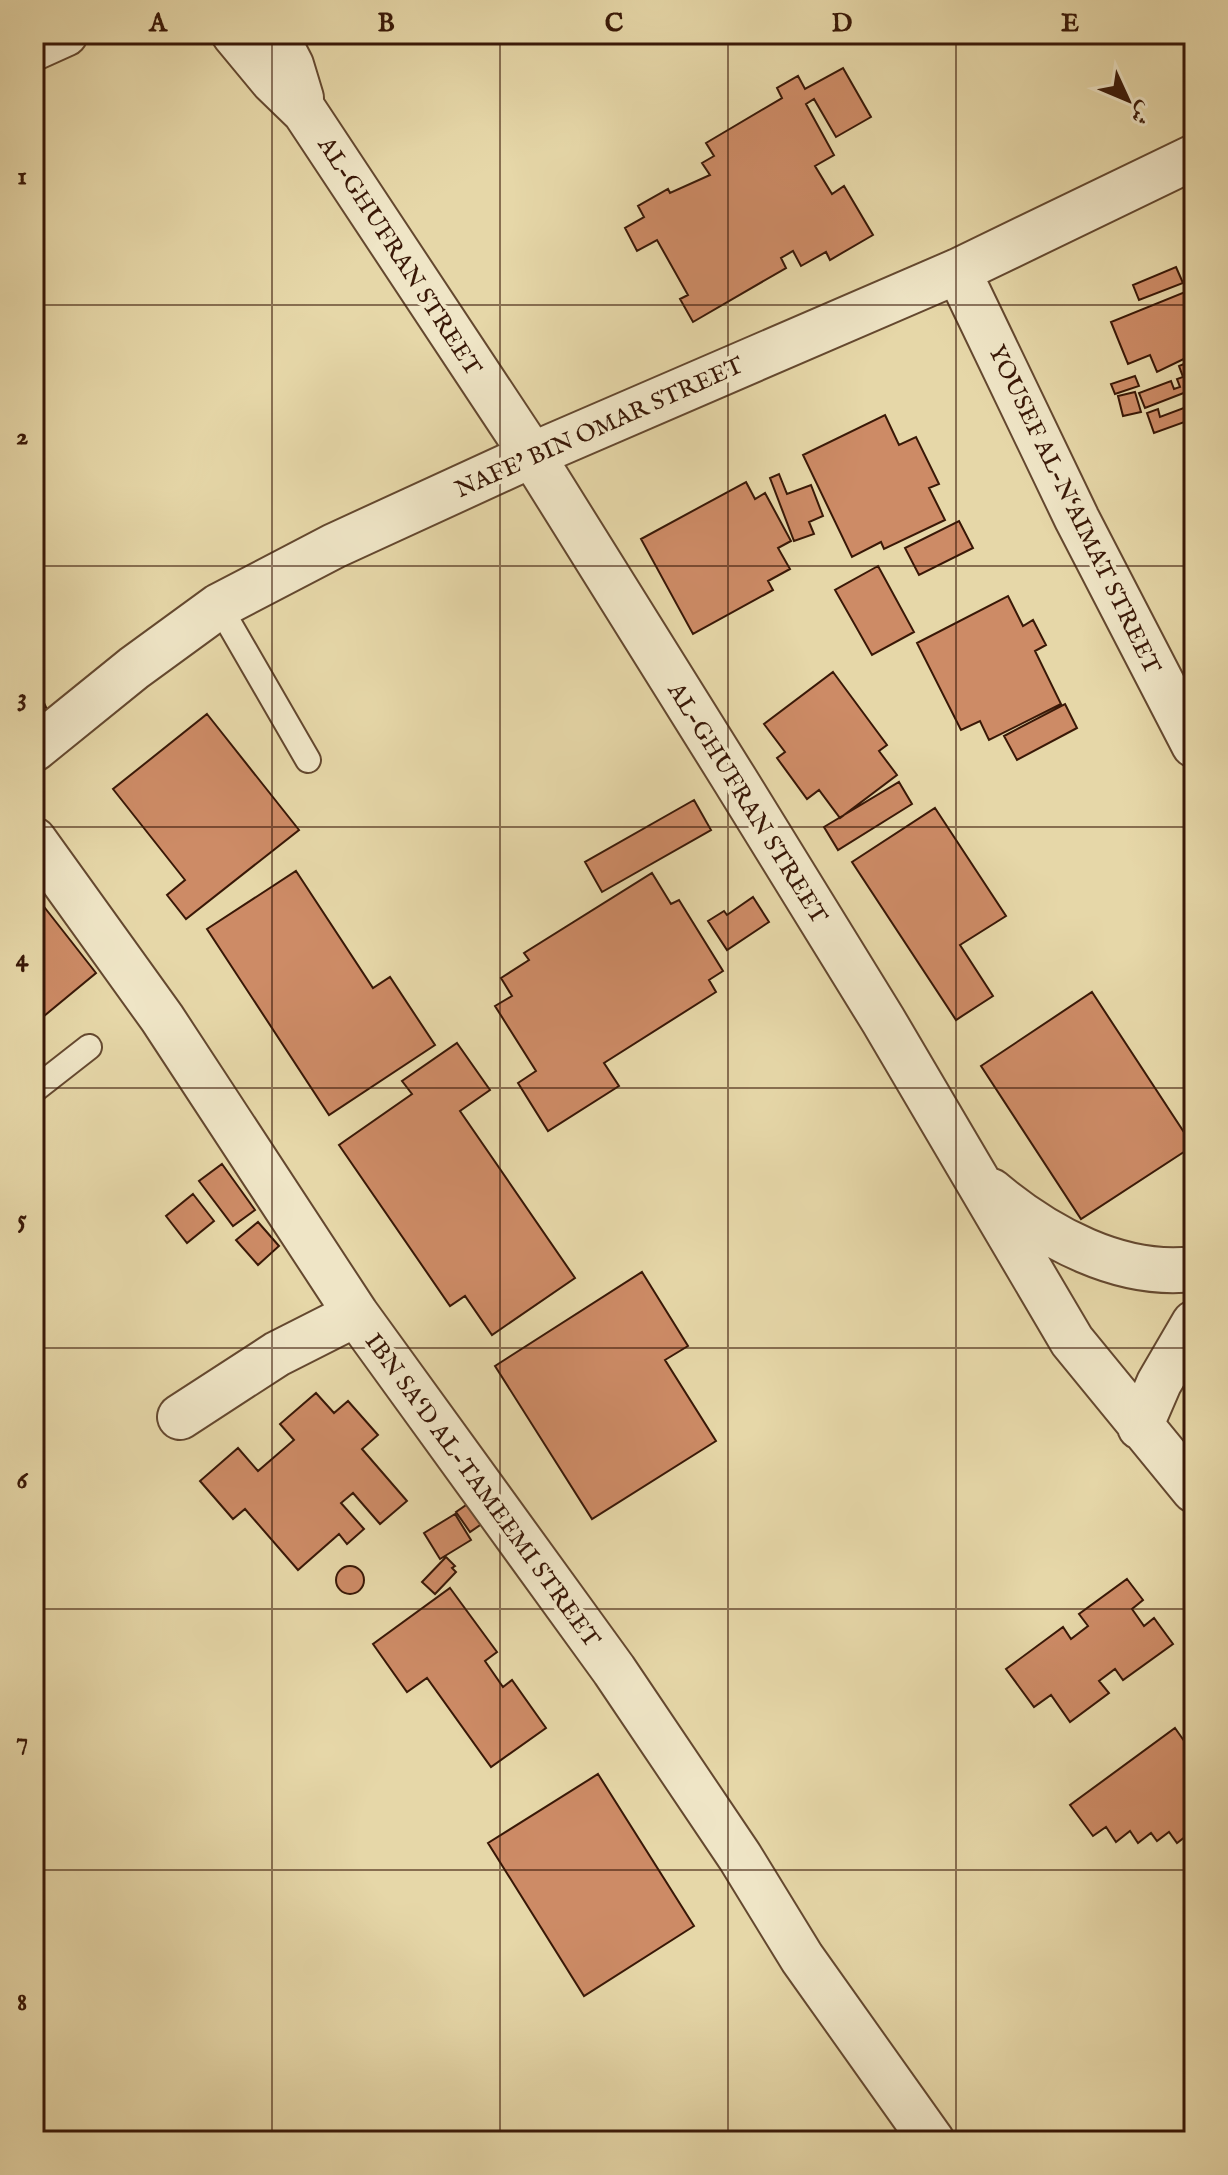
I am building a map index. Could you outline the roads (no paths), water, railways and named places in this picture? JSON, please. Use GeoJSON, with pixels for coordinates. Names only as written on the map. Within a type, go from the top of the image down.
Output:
{"type":"FeatureCollection","features":[{"type":"Feature","properties":{"kind":"street"},"geometry":{"type":"LineString","coordinates":[[34,48],[65,34]]}},
{"type":"Feature","properties":{"kind":"street","name":"AL-GHUFRAN STREET"},"geometry":{"type":"LineString","coordinates":[[234,34],[273,81],[305,112],[532,455],[883,1020],[1072,1341],[1194,1490]]}},
{"type":"Feature","properties":{"kind":"street","name":"AL-GHUFRAN STREET"},"geometry":{"type":"LineString","coordinates":[[288,44],[305,112]]}},
{"type":"Feature","properties":{"kind":"street","name":"NAFE' BIN OMAR STREET"},"geometry":{"type":"LineString","coordinates":[[34,749],[134,668],[219,606],[334,546],[532,455],[958,271],[1194,157]]}},
{"type":"Feature","properties":{"kind":"street","name":"YOUSEF AL-N‘AIMAT STREET"},"geometry":{"type":"LineString","coordinates":[[958,271],[1077,519],[1194,745]]}},
{"type":"Feature","properties":{"kind":"street","name":"IBN SA‘D AL-TAMEEMI STREET"},"geometry":{"type":"LineString","coordinates":[[34,840],[162,1018],[356,1314],[614,1670],[740,1857],[802,1958],[932,2141]]}},
{"type":"Feature","properties":{"kind":"street"},"geometry":{"type":"LineString","coordinates":[[974,1177],[1015,1211],[1079,1248],[1146,1270],[1194,1269]]}},
{"type":"Feature","properties":{"kind":"street"},"geometry":{"type":"LineString","coordinates":[[180,1417],[277,1354],[356,1314]]}},
{"type":"Feature","properties":{"kind":"street"},"geometry":{"type":"LineString","coordinates":[[1140,1427],[1159,1383],[1194,1323]]}},
{"type":"Feature","properties":{"kind":"lane"},"geometry":{"type":"LineString","coordinates":[[219,606],[308,760]]}},
{"type":"Feature","properties":{"kind":"lane"},"geometry":{"type":"LineString","coordinates":[[34,1090],[89,1047]]}}]}
